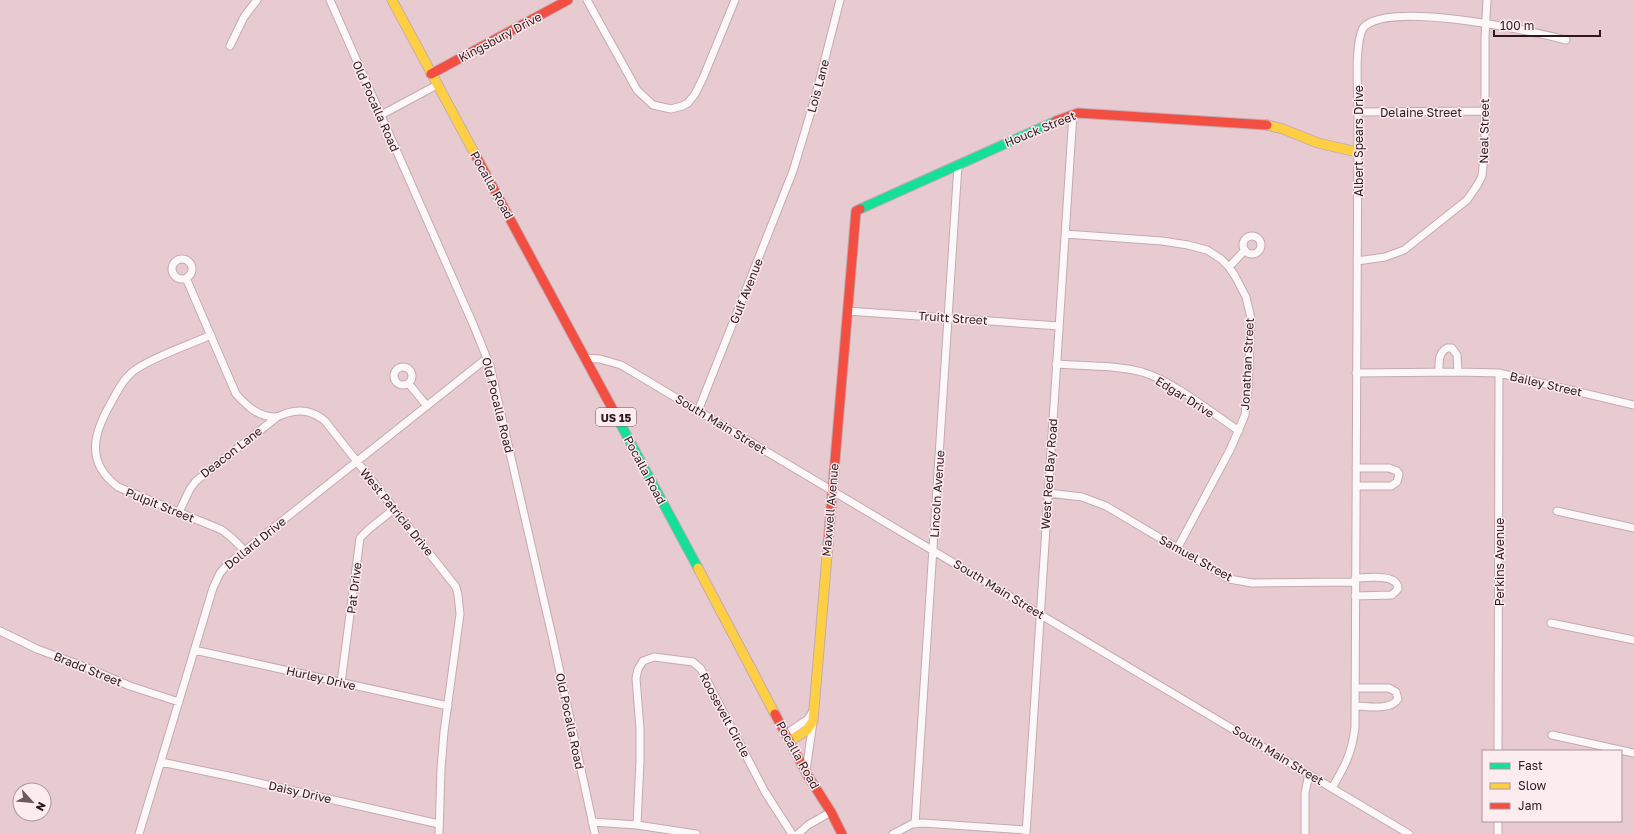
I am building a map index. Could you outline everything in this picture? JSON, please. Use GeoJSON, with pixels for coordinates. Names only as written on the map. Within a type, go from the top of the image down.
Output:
{"type":"FeatureCollection","features":[{"type":"Feature","properties":{"kind":"street"},"geometry":{"type":"LineString","coordinates":[[230,46],[244,17],[256,0]]}},
{"type":"Feature","properties":{"kind":"street","name":"Old Pocalla Road"},"geometry":{"type":"LineString","coordinates":[[330,0],[487,358],[492,373],[553,640],[595,834]]}},
{"type":"Feature","properties":{"kind":"street","name":"Pocalla Road"},"geometry":{"type":"LineString","coordinates":[[392,0],[540,273],[584,358],[806,771],[831,812],[842,834]]}},
{"type":"Feature","properties":{"kind":"street","name":"Kingsbury Drive"},"geometry":{"type":"LineString","coordinates":[[431,74],[568,0]]}},
{"type":"Feature","properties":{"kind":"street"},"geometry":{"type":"LineString","coordinates":[[587,0],[637,90],[653,105],[671,109],[688,103],[695,94],[735,0]]}},
{"type":"Feature","properties":{"kind":"street","name":"Lois Lane"},"geometry":{"type":"LineString","coordinates":[[793,171],[816,98],[840,0]]}},
{"type":"Feature","properties":{"kind":"street","name":"Neal Street"},"geometry":{"type":"LineString","coordinates":[[1357,261],[1385,257],[1404,250],[1471,196],[1480,181],[1484,165],[1487,0]]}},
{"type":"Feature","properties":{"kind":"street","name":"Albert Spears Drive"},"geometry":{"type":"LineString","coordinates":[[1332,788],[1351,752],[1354,734],[1355,706],[1358,47],[1361,32],[1369,20],[1392,11],[1408,9]]}},
{"type":"Feature","properties":{"kind":"street"},"geometry":{"type":"LineString","coordinates":[[1446,11],[1486,19],[1566,40]]}},
{"type":"Feature","properties":{"kind":"street"},"geometry":{"type":"LineString","coordinates":[[381,115],[437,85]]}},
{"type":"Feature","properties":{"kind":"street","name":"Delaine Street"},"geometry":{"type":"LineString","coordinates":[[1358,112],[1484,111]]}},
{"type":"Feature","properties":{"kind":"street","name":"Houck Street"},"geometry":{"type":"LineString","coordinates":[[847,311],[856,211],[1073,114],[1078,113],[1266,125],[1283,129],[1318,143],[1357,152]]}},
{"type":"Feature","properties":{"kind":"street","name":"West Red Bay Road"},"geometry":{"type":"LineString","coordinates":[[1026,832],[1073,114]]}},
{"type":"Feature","properties":{"kind":"street","name":"Lincoln Avenue"},"geometry":{"type":"LineString","coordinates":[[915,824],[958,165]]}},
{"type":"Feature","properties":{"kind":"street","name":"Gulf Avenue"},"geometry":{"type":"LineString","coordinates":[[698,411],[793,171]]}},
{"type":"Feature","properties":{"kind":"street","name":"Jonathan Street"},"geometry":{"type":"LineString","coordinates":[[1065,234],[1188,245],[1207,250],[1221,259],[1229,267],[1245,293],[1251,318],[1246,408],[1239,431],[1177,549]]}},
{"type":"Feature","properties":{"kind":"street"},"geometry":{"type":"LineString","coordinates":[[1229,267],[1245,250]]}},
{"type":"Feature","properties":{"kind":"street","name":"West Patricia Drive"},"geometry":{"type":"LineString","coordinates":[[186,278],[236,394],[254,411],[268,416],[277,417],[287,413],[304,411],[319,415],[325,420],[456,587],[460,614],[441,769],[439,834]]}},
{"type":"Feature","properties":{"kind":"street","name":"Truitt Street"},"geometry":{"type":"LineString","coordinates":[[847,311],[1059,326]]}},
{"type":"Feature","properties":{"kind":"street","name":"Maxwell Avenue"},"geometry":{"type":"LineString","coordinates":[[813,721],[847,311]]}},
{"type":"Feature","properties":{"kind":"street","name":"Pulpit Street"},"geometry":{"type":"LineString","coordinates":[[211,336],[145,364],[129,375],[122,383],[107,409],[96,434],[95,443],[97,460],[101,469],[112,483],[124,491],[222,530],[245,551]]}},
{"type":"Feature","properties":{"kind":"street"},"geometry":{"type":"LineString","coordinates":[[1439,372],[1440,356],[1442,351],[1447,348],[1452,348],[1455,351],[1458,372]]}},
{"type":"Feature","properties":{"kind":"street","name":"Dollard Drive"},"geometry":{"type":"LineString","coordinates":[[139,834],[216,579],[228,564],[487,358]]}},
{"type":"Feature","properties":{"kind":"street","name":"South Main Street"},"geometry":{"type":"LineString","coordinates":[[584,358],[600,359],[621,366],[1040,613],[1409,834]]}},
{"type":"Feature","properties":{"kind":"street","name":"Edgar Drive"},"geometry":{"type":"LineString","coordinates":[[1056,364],[1130,370],[1150,375],[1175,388],[1239,431]]}},
{"type":"Feature","properties":{"kind":"street","name":"Bailey Street"},"geometry":{"type":"LineString","coordinates":[[1356,373],[1499,373],[1634,405]]}},
{"type":"Feature","properties":{"kind":"street","name":"Perkins Avenue"},"geometry":{"type":"LineString","coordinates":[[1498,750],[1499,373]]}},
{"type":"Feature","properties":{"kind":"street"},"geometry":{"type":"LineString","coordinates":[[409,384],[427,406]]}},
{"type":"Feature","properties":{"kind":"street","name":"Deacon Lane"},"geometry":{"type":"LineString","coordinates":[[179,512],[190,489],[200,477],[277,417]]}},
{"type":"Feature","properties":{"kind":"street"},"geometry":{"type":"LineString","coordinates":[[1356,468],[1389,468],[1399,474],[1397,482],[1391,486],[1356,486]]}},
{"type":"Feature","properties":{"kind":"street","name":"Samuel Street"},"geometry":{"type":"LineString","coordinates":[[1048,492],[1090,499],[1106,506],[1229,579],[1240,582],[1355,580]]}},
{"type":"Feature","properties":{"kind":"street","name":"Pat Drive"},"geometry":{"type":"LineString","coordinates":[[341,683],[360,538],[394,509]]}},
{"type":"Feature","properties":{"kind":"street"},"geometry":{"type":"LineString","coordinates":[[1557,511],[1634,528]]}},
{"type":"Feature","properties":{"kind":"street"},"geometry":{"type":"LineString","coordinates":[[1355,580],[1390,578],[1396,581],[1398,584],[1398,589],[1392,595],[1355,596]]}},
{"type":"Feature","properties":{"kind":"street"},"geometry":{"type":"LineString","coordinates":[[1551,622],[1634,640]]}},
{"type":"Feature","properties":{"kind":"street","name":"Bradd Street"},"geometry":{"type":"LineString","coordinates":[[0,631],[37,649],[130,686],[179,702]]}},
{"type":"Feature","properties":{"kind":"street","name":"Hurley Drive"},"geometry":{"type":"LineString","coordinates":[[194,650],[448,706]]}},
{"type":"Feature","properties":{"kind":"street","name":"Roosevelt Circle"},"geometry":{"type":"LineString","coordinates":[[637,825],[640,729],[636,673],[643,661],[654,657],[663,657],[693,662],[701,669],[765,792],[792,834]]}},
{"type":"Feature","properties":{"kind":"street"},"geometry":{"type":"LineString","coordinates":[[1355,688],[1389,688],[1396,692],[1398,699],[1395,704],[1388,706],[1355,706]]}},
{"type":"Feature","properties":{"kind":"street"},"geometry":{"type":"LineString","coordinates":[[788,737],[808,719],[814,710]]}},
{"type":"Feature","properties":{"kind":"street"},"geometry":{"type":"LineString","coordinates":[[788,737],[807,730],[813,721]]}},
{"type":"Feature","properties":{"kind":"street"},"geometry":{"type":"LineString","coordinates":[[806,771],[813,721]]}},
{"type":"Feature","properties":{"kind":"street"},"geometry":{"type":"LineString","coordinates":[[1552,735],[1620,750]]}},
{"type":"Feature","properties":{"kind":"street"},"geometry":{"type":"LineString","coordinates":[[1622,750],[1634,753]]}},
{"type":"Feature","properties":{"kind":"street","name":"Daisy Drive"},"geometry":{"type":"LineString","coordinates":[[161,762],[241,778],[439,824]]}},
{"type":"Feature","properties":{"kind":"street"},"geometry":{"type":"LineString","coordinates":[[1305,834],[1305,793],[1309,774]]}},
{"type":"Feature","properties":{"kind":"street"},"geometry":{"type":"LineString","coordinates":[[798,834],[808,825],[831,812]]}},
{"type":"Feature","properties":{"kind":"street"},"geometry":{"type":"LineString","coordinates":[[592,822],[637,825],[696,834]]}},
{"type":"Feature","properties":{"kind":"street"},"geometry":{"type":"LineString","coordinates":[[1498,822],[1498,834]]}},
{"type":"Feature","properties":{"kind":"street"},"geometry":{"type":"LineString","coordinates":[[894,834],[915,824],[1026,832]]}},
{"type":"Feature","properties":{"kind":"traffic: fast"},"geometry":{"type":"LineString","coordinates":[[860,209],[1056,121]]}},
{"type":"Feature","properties":{"kind":"traffic: fast"},"geometry":{"type":"LineString","coordinates":[[613,410],[698,568]]}},
{"type":"Feature","properties":{"kind":"traffic: slow"},"geometry":{"type":"LineString","coordinates":[[392,0],[476,156]]}},
{"type":"Feature","properties":{"kind":"traffic: slow"},"geometry":{"type":"LineString","coordinates":[[1267,125],[1283,129],[1318,143],[1357,152]]}},
{"type":"Feature","properties":{"kind":"traffic: slow"},"geometry":{"type":"LineString","coordinates":[[790,741],[807,730],[813,721],[828,544]]}},
{"type":"Feature","properties":{"kind":"traffic: slow"},"geometry":{"type":"LineString","coordinates":[[698,568],[775,714]]}},
{"type":"Feature","properties":{"kind":"traffic: jam"},"geometry":{"type":"LineString","coordinates":[[431,74],[568,0]]}},
{"type":"Feature","properties":{"kind":"traffic: jam"},"geometry":{"type":"LineString","coordinates":[[1056,121],[1078,113],[1267,125]]}},
{"type":"Feature","properties":{"kind":"traffic: jam"},"geometry":{"type":"LineString","coordinates":[[476,156],[613,410]]}},
{"type":"Feature","properties":{"kind":"traffic: jam"},"geometry":{"type":"LineString","coordinates":[[828,544],[856,211],[860,209]]}},
{"type":"Feature","properties":{"kind":"traffic: jam"},"geometry":{"type":"LineString","coordinates":[[775,714],[808,776],[831,812],[842,834]]}}]}
